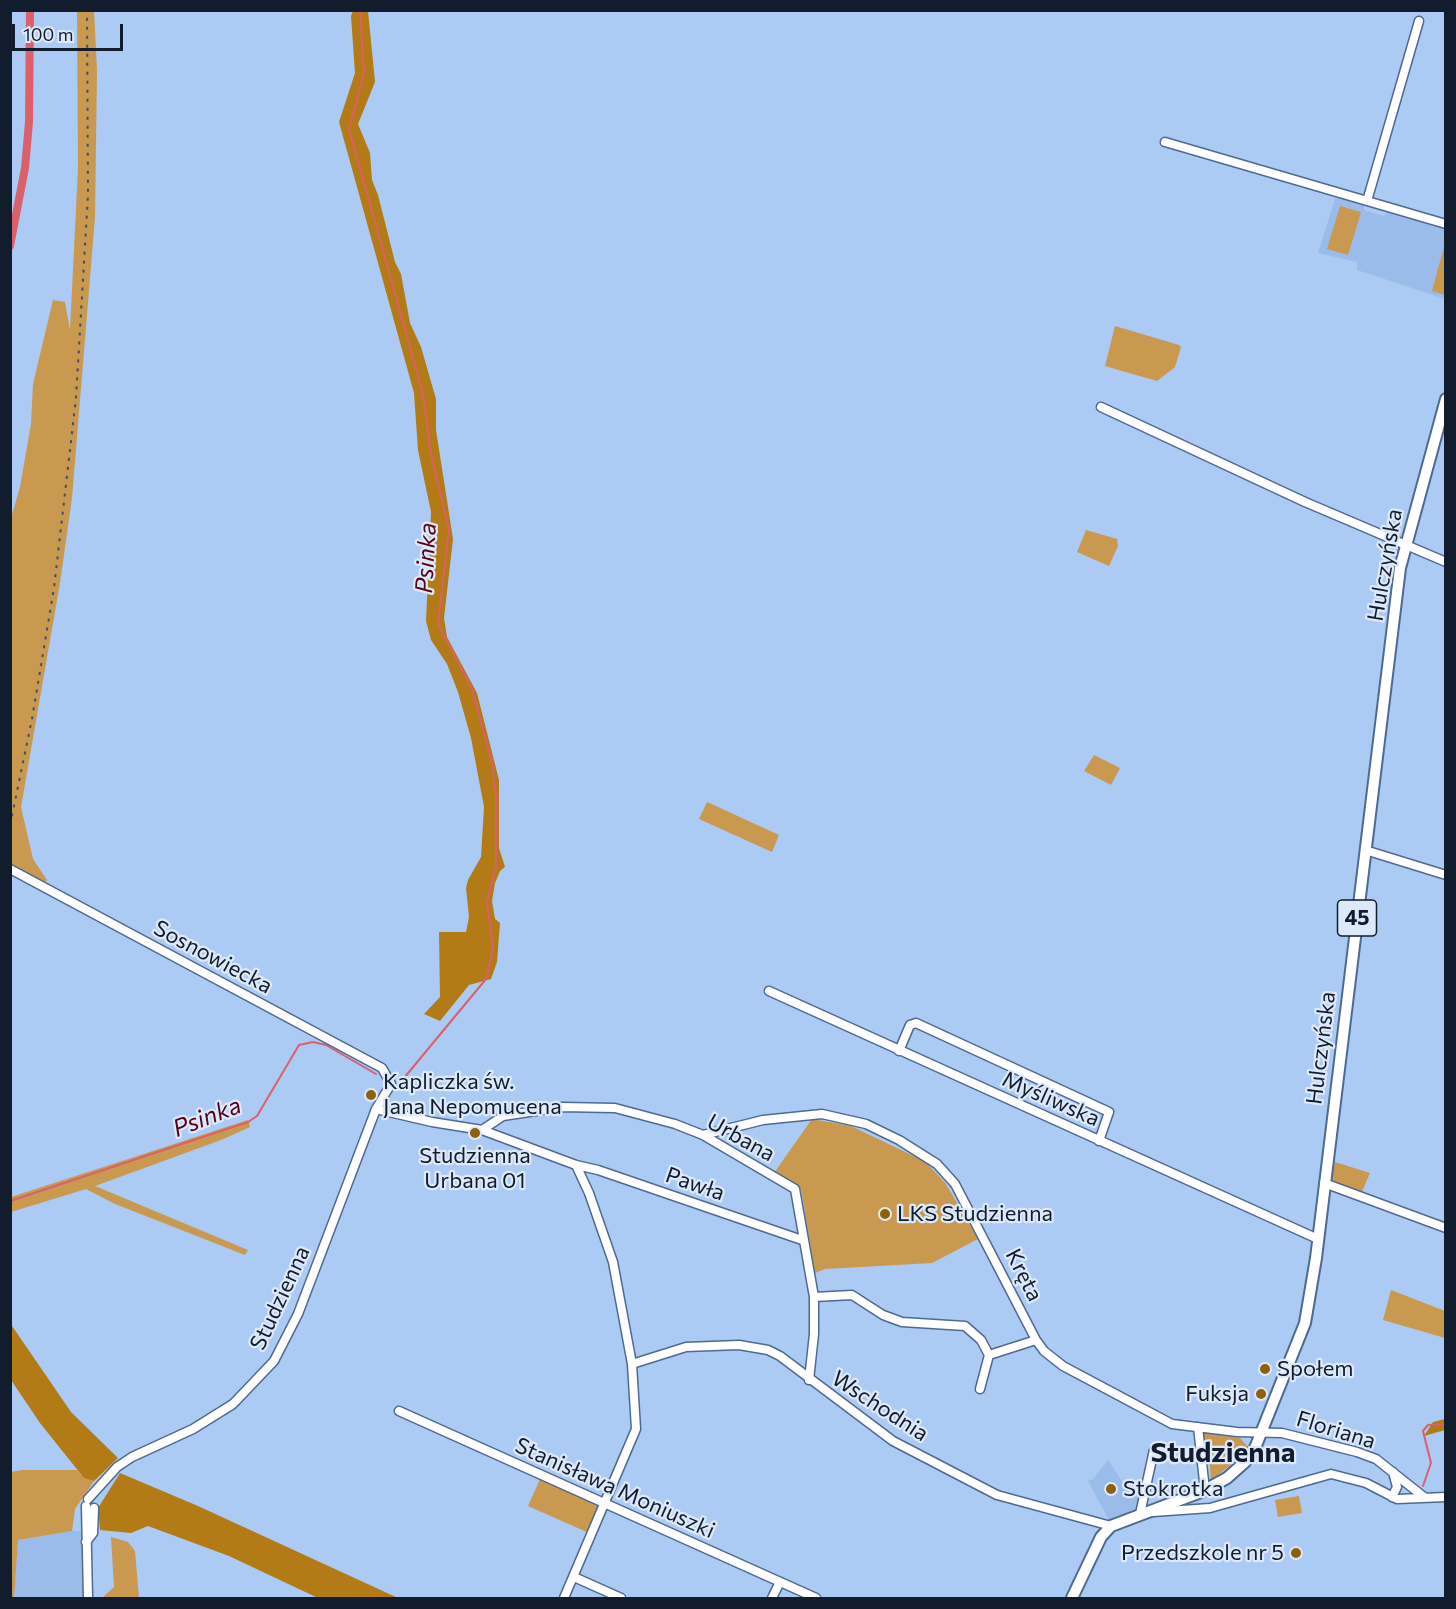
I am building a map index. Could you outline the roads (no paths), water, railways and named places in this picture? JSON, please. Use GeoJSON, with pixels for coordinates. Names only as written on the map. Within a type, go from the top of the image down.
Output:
{"type":"FeatureCollection","features":[{"type":"Feature","properties":{"kind":"main road","name":"Hulczyńska"},"geometry":{"type":"LineString","coordinates":[[1111,1526],[1205,1490],[1227,1478],[1245,1462],[1262,1433],[1305,1323],[1318,1239],[1404,546],[1446,399]]}},
{"type":"Feature","properties":{"kind":"main road"},"geometry":{"type":"LineString","coordinates":[[1072,1599],[1101,1537],[1111,1526]]}},
{"type":"Feature","properties":{"kind":"street"},"geometry":{"type":"LineString","coordinates":[[1367,201],[1419,21]]}},
{"type":"Feature","properties":{"kind":"street"},"geometry":{"type":"LineString","coordinates":[[1165,142],[1446,224]]}},
{"type":"Feature","properties":{"kind":"street"},"geometry":{"type":"LineString","coordinates":[[1101,407],[1404,546],[1446,562]]}},
{"type":"Feature","properties":{"kind":"street"},"geometry":{"type":"LineString","coordinates":[[1365,850],[1446,875]]}},
{"type":"Feature","properties":{"kind":"street","name":"Sosnowiecka"},"geometry":{"type":"LineString","coordinates":[[10,870],[382,1068],[391,1084]]}},
{"type":"Feature","properties":{"kind":"street","name":"Myśliwska"},"geometry":{"type":"LineString","coordinates":[[769,991],[1318,1239]]}},
{"type":"Feature","properties":{"kind":"street"},"geometry":{"type":"LineString","coordinates":[[899,1051],[910,1025],[916,1023],[1109,1112],[1099,1141]]}},
{"type":"Feature","properties":{"kind":"street","name":"Studzienna"},"geometry":{"type":"LineString","coordinates":[[88,1599],[86,1542],[93,1533],[91,1503],[100,1487],[117,1467],[132,1457],[193,1429],[233,1404],[274,1362],[298,1314],[376,1110],[391,1084]]}},
{"type":"Feature","properties":{"kind":"street","name":"Urbana"},"geometry":{"type":"LineString","coordinates":[[482,1130],[503,1116],[586,1105],[644,1114],[703,1135],[795,1189],[813,1297],[814,1334],[809,1380]]}},
{"type":"Feature","properties":{"kind":"street","name":"Pawła"},"geometry":{"type":"LineString","coordinates":[[376,1110],[482,1130],[576,1165],[598,1170],[802,1240]]}},
{"type":"Feature","properties":{"kind":"street","name":"Kręta"},"geometry":{"type":"LineString","coordinates":[[703,1135],[763,1120],[822,1114],[866,1124],[913,1147],[938,1164],[955,1184],[1036,1340],[1044,1351],[1063,1366],[1172,1424],[1262,1433]]}},
{"type":"Feature","properties":{"kind":"street"},"geometry":{"type":"LineString","coordinates":[[564,1599],[636,1429],[632,1364],[612,1262],[589,1193],[576,1165]]}},
{"type":"Feature","properties":{"kind":"street"},"geometry":{"type":"LineString","coordinates":[[1324,1184],[1446,1228]]}},
{"type":"Feature","properties":{"kind":"street"},"geometry":{"type":"LineString","coordinates":[[813,1297],[852,1295],[883,1316],[902,1322],[965,1326],[981,1340],[989,1355],[980,1389]]}},
{"type":"Feature","properties":{"kind":"street"},"geometry":{"type":"LineString","coordinates":[[989,1355],[1036,1340]]}},
{"type":"Feature","properties":{"kind":"street","name":"Wschodnia"},"geometry":{"type":"LineString","coordinates":[[632,1364],[686,1347],[739,1345],[768,1350],[780,1356],[893,1441],[997,1495],[1111,1526]]}},
{"type":"Feature","properties":{"kind":"street","name":"Stanisława Moniuszki"},"geometry":{"type":"LineString","coordinates":[[399,1411],[816,1599]]}},
{"type":"Feature","properties":{"kind":"street"},"geometry":{"type":"LineString","coordinates":[[1198,1427],[1205,1490]]}},
{"type":"Feature","properties":{"kind":"street","name":"Floriana"},"geometry":{"type":"LineString","coordinates":[[1262,1433],[1282,1433],[1357,1452],[1376,1460],[1424,1497]]}},
{"type":"Feature","properties":{"kind":"street"},"geometry":{"type":"LineString","coordinates":[[1154,1450],[1143,1514],[1210,1508],[1331,1474],[1366,1483],[1392,1497],[1410,1499],[1446,1497]]}},
{"type":"Feature","properties":{"kind":"street"},"geometry":{"type":"LineString","coordinates":[[1392,1497],[1397,1487],[1393,1472]]}},
{"type":"Feature","properties":{"kind":"street"},"geometry":{"type":"LineString","coordinates":[[574,1576],[621,1599]]}},
{"type":"Feature","properties":{"kind":"street"},"geometry":{"type":"LineString","coordinates":[[772,1599],[780,1582]]}},
{"type":"Feature","properties":{"kind":"waterway"},"geometry":{"type":"LineString","coordinates":[[10,246],[25,168],[29,122],[30,10]]}},
{"type":"Feature","properties":{"kind":"waterway","name":"Psinka"},"geometry":{"type":"LineString","coordinates":[[360,10],[364,73],[349,129],[423,394],[431,454],[449,529],[438,624],[472,689],[492,763],[496,795],[496,866],[487,902],[493,949],[486,979],[404,1078]]}},
{"type":"Feature","properties":{"kind":"waterway","name":"Psinka"},"geometry":{"type":"LineString","coordinates":[[10,1201],[248,1122],[257,1116],[299,1045],[313,1042],[326,1045],[376,1074]]}},
{"type":"Feature","properties":{"kind":"waterway"},"geometry":{"type":"LineString","coordinates":[[1423,1486],[1431,1463],[1423,1431],[1428,1425],[1446,1424]]}},
{"type":"Feature","properties":{"kind":"railway"},"geometry":{"type":"LineString","coordinates":[[10,825],[32,719],[54,588],[76,398],[88,195],[87,10]]}},
{"type":"Feature","properties":{"kind":"place","name":"Kapliczka św. Jana Nepomucena"},"geometry":{"type":"Point","coordinates":[371,1095]}},
{"type":"Feature","properties":{"kind":"place","name":"Studzienna Urbana 01"},"geometry":{"type":"Point","coordinates":[475,1133]}},
{"type":"Feature","properties":{"kind":"place","name":"LKS Studzienna"},"geometry":{"type":"Point","coordinates":[885,1214]}},
{"type":"Feature","properties":{"kind":"place","name":"Społem"},"geometry":{"type":"Point","coordinates":[1265,1369]}},
{"type":"Feature","properties":{"kind":"place","name":"Fuksja"},"geometry":{"type":"Point","coordinates":[1261,1394]}},
{"type":"Feature","properties":{"kind":"place","name":"Stokrotka"},"geometry":{"type":"Point","coordinates":[1111,1489]}},
{"type":"Feature","properties":{"kind":"place","name":"Przedszkole nr 5"},"geometry":{"type":"Point","coordinates":[1296,1553]}},
{"type":"Feature","properties":{"kind":"district","name":"Studzienna"},"geometry":{"type":"Point","coordinates":[1223,1453]}}]}
